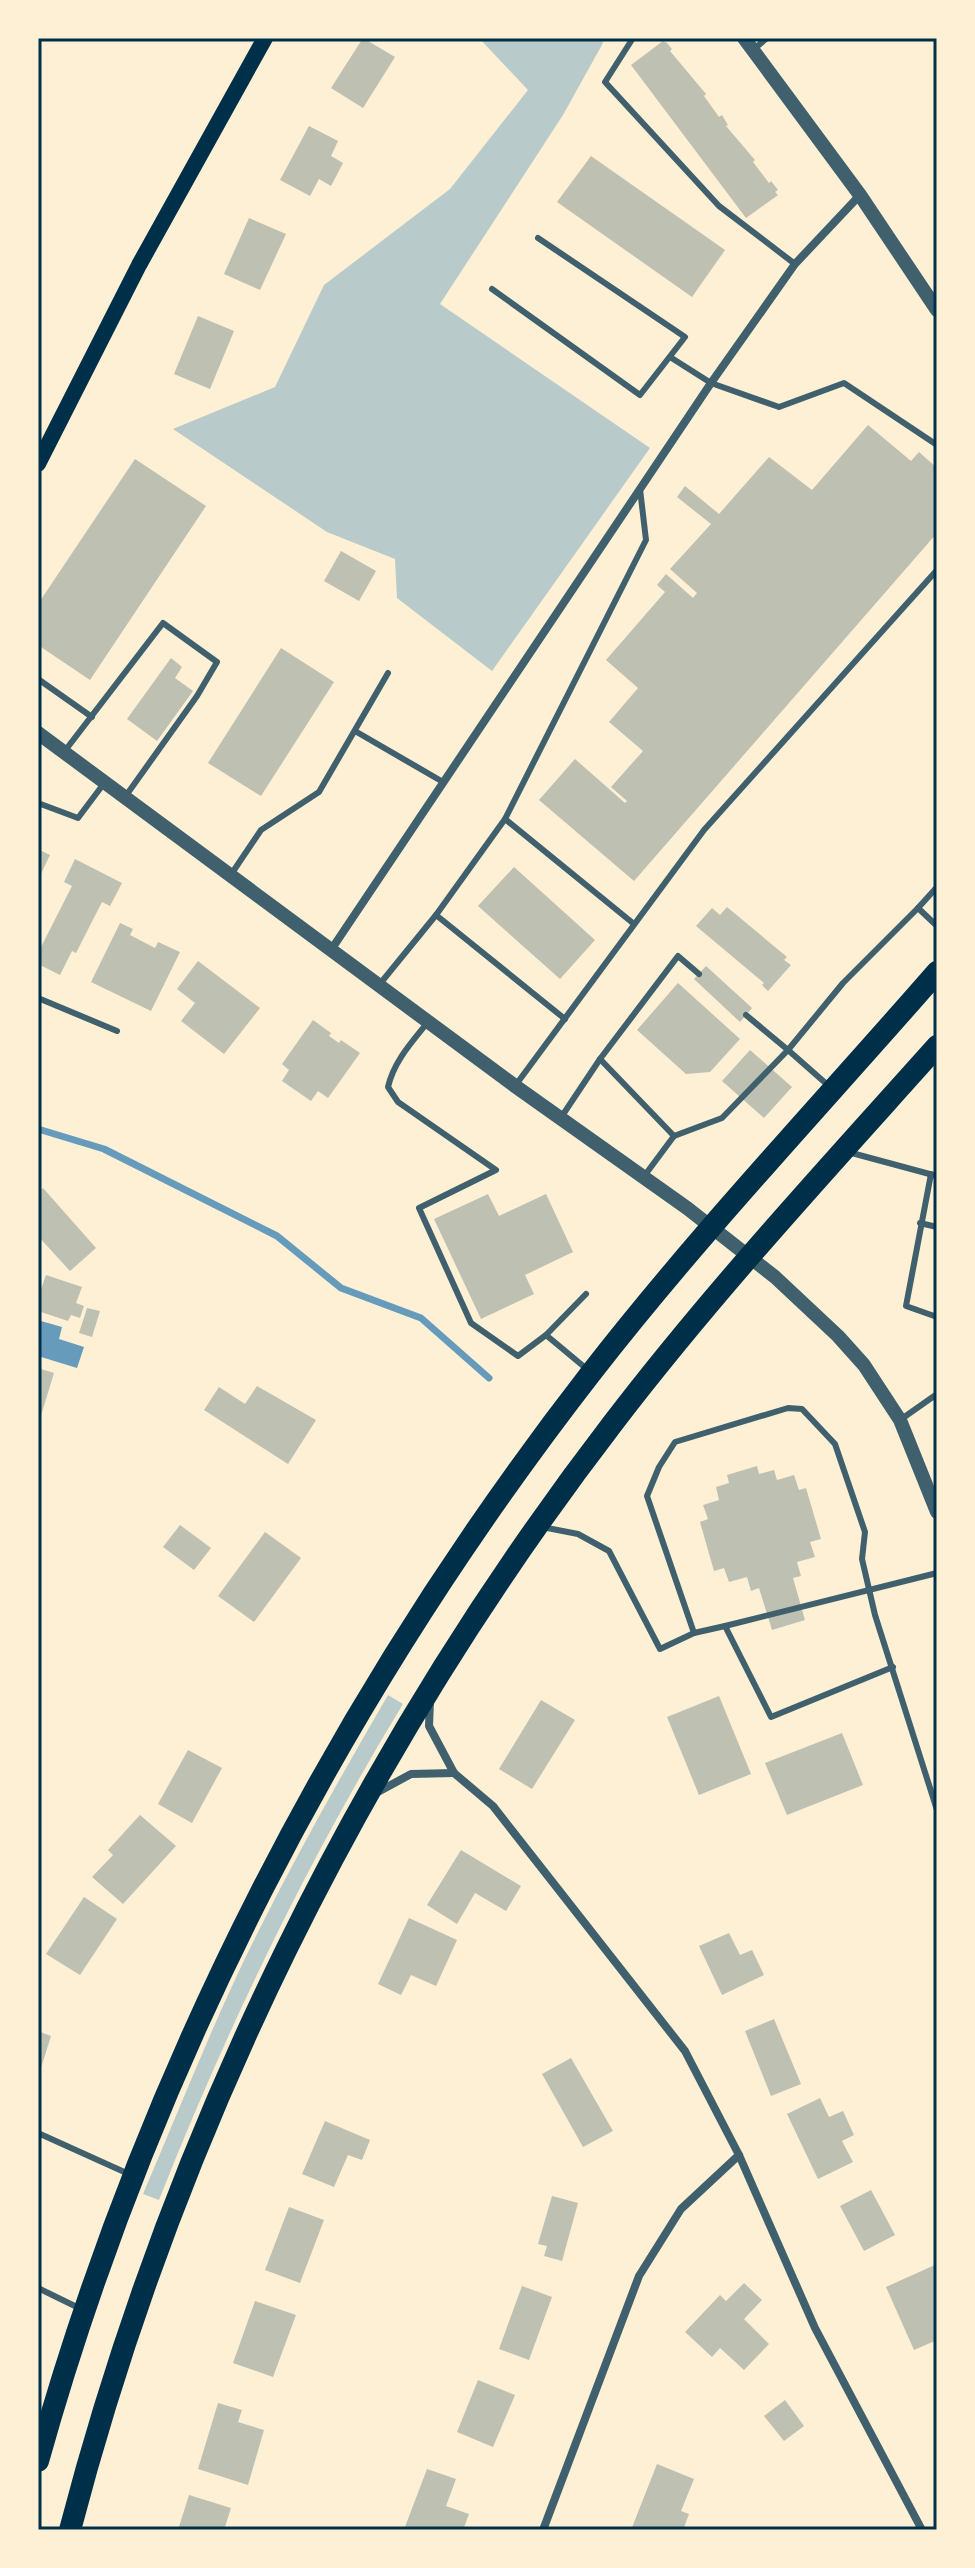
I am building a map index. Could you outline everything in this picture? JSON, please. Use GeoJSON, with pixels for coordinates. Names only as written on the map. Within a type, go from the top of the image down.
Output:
{"type":"FeatureCollection","features":[{"type":"Feature","properties":{"kind":"highway"},"geometry":{"type":"LineString","coordinates":[[38,2461],[85,2311],[179,2064],[298,1820],[364,1704],[487,1513],[592,1373],[677,1266],[937,972]]}},
{"type":"Feature","properties":{"kind":"highway"},"geometry":{"type":"LineString","coordinates":[[70,2530],[137,2308],[197,2149],[287,1950],[367,1798],[430,1689],[538,1527],[612,1425],[748,1256],[937,1046]]}},
{"type":"Feature","properties":{"kind":"main road"},"geometry":{"type":"LineString","coordinates":[[38,464],[139,265],[265,38]]}},
{"type":"Feature","properties":{"kind":"street"},"geometry":{"type":"LineString","coordinates":[[749,44],[860,195],[937,310]]}},
{"type":"Feature","properties":{"kind":"street"},"geometry":{"type":"LineString","coordinates":[[331,950],[711,383],[795,264],[860,195]]}},
{"type":"Feature","properties":{"kind":"street"},"geometry":{"type":"LineString","coordinates":[[38,733],[775,1277],[864,1365],[900,1420],[937,1512]]}},
{"type":"Feature","properties":{"kind":"street"},"geometry":{"type":"LineString","coordinates":[[430,1689],[429,1726],[454,1773],[493,1806],[685,2051],[739,2155],[815,2328],[922,2530]]}},
{"type":"Feature","properties":{"kind":"street"},"geometry":{"type":"LineString","coordinates":[[367,1798],[411,1774],[454,1773]]}},
{"type":"Feature","properties":{"kind":"street"},"geometry":{"type":"LineString","coordinates":[[543,2530],[639,2276],[681,2209],[739,2155]]}},
{"type":"Feature","properties":{"kind":"lane"},"geometry":{"type":"LineString","coordinates":[[633,38],[605,82],[719,206],[795,264]]}},
{"type":"Feature","properties":{"kind":"lane"},"geometry":{"type":"LineString","coordinates":[[749,44],[767,38]]}},
{"type":"Feature","properties":{"kind":"lane"},"geometry":{"type":"LineString","coordinates":[[492,289],[640,395],[685,337],[538,238]]}},
{"type":"Feature","properties":{"kind":"lane"},"geometry":{"type":"LineString","coordinates":[[670,357],[711,383],[779,407],[844,383],[937,445]]}},
{"type":"Feature","properties":{"kind":"lane"},"geometry":{"type":"LineString","coordinates":[[379,985],[436,915],[505,819],[646,540],[640,488]]}},
{"type":"Feature","properties":{"kind":"lane"},"geometry":{"type":"LineString","coordinates":[[515,1086],[704,830],[937,570]]}},
{"type":"Feature","properties":{"kind":"lane"},"geometry":{"type":"LineString","coordinates":[[64,753],[163,623],[217,662],[197,696],[125,797]]}},
{"type":"Feature","properties":{"kind":"lane"},"geometry":{"type":"LineString","coordinates":[[230,876],[261,830],[319,792],[388,673]]}},
{"type":"Feature","properties":{"kind":"lane"},"geometry":{"type":"LineString","coordinates":[[38,679],[92,717]]}},
{"type":"Feature","properties":{"kind":"lane"},"geometry":{"type":"LineString","coordinates":[[355,731],[443,782]]}},
{"type":"Feature","properties":{"kind":"lane"},"geometry":{"type":"LineString","coordinates":[[38,803],[78,818],[105,782]]}},
{"type":"Feature","properties":{"kind":"lane"},"geometry":{"type":"LineString","coordinates":[[505,819],[634,924]]}},
{"type":"Feature","properties":{"kind":"lane"},"geometry":{"type":"LineString","coordinates":[[643,1178],[674,1136],[722,1118],[788,1050],[843,983],[937,887]]}},
{"type":"Feature","properties":{"kind":"lane"},"geometry":{"type":"LineString","coordinates":[[918,908],[937,926]]}},
{"type":"Feature","properties":{"kind":"lane"},"geometry":{"type":"LineString","coordinates":[[436,915],[565,1019]]}},
{"type":"Feature","properties":{"kind":"lane"},"geometry":{"type":"LineString","coordinates":[[560,1119],[600,1059],[678,956],[699,974]]}},
{"type":"Feature","properties":{"kind":"lane"},"geometry":{"type":"LineString","coordinates":[[38,998],[117,1031]]}},
{"type":"Feature","properties":{"kind":"lane"},"geometry":{"type":"LineString","coordinates":[[746,1015],[833,1091]]}},
{"type":"Feature","properties":{"kind":"lane"},"geometry":{"type":"LineString","coordinates":[[428,1022],[400,1057],[391,1073],[388,1087],[398,1102],[496,1170],[419,1208],[471,1323],[518,1356],[546,1335],[586,1294]]}},
{"type":"Feature","properties":{"kind":"lane"},"geometry":{"type":"LineString","coordinates":[[600,1059],[674,1136]]}},
{"type":"Feature","properties":{"kind":"lane"},"geometry":{"type":"LineString","coordinates":[[845,1151],[934,1175],[920,1223],[906,1306],[937,1317]]}},
{"type":"Feature","properties":{"kind":"lane"},"geometry":{"type":"LineString","coordinates":[[920,1223],[937,1227]]}},
{"type":"Feature","properties":{"kind":"lane"},"geometry":{"type":"LineString","coordinates":[[546,1335],[592,1373]]}},
{"type":"Feature","properties":{"kind":"lane"},"geometry":{"type":"LineString","coordinates":[[900,1420],[937,1394]]}},
{"type":"Feature","properties":{"kind":"lane"},"geometry":{"type":"LineString","coordinates":[[694,1633],[647,1496],[659,1467],[675,1442],[788,1408],[802,1409],[835,1444],[865,1532],[862,1559],[869,1590],[937,1810]]}},
{"type":"Feature","properties":{"kind":"lane"},"geometry":{"type":"LineString","coordinates":[[538,1527],[578,1534],[609,1551],[660,1649],[694,1633],[937,1573]]}},
{"type":"Feature","properties":{"kind":"lane"},"geometry":{"type":"LineString","coordinates":[[725,1626],[771,1717],[893,1667]]}},
{"type":"Feature","properties":{"kind":"lane"},"geometry":{"type":"LineString","coordinates":[[38,2133],[134,2176]]}},
{"type":"Feature","properties":{"kind":"lane"},"geometry":{"type":"LineString","coordinates":[[38,2288],[85,2311]]}},
{"type":"Feature","properties":{"kind":"shaded area"},"geometry":{"type":"Polygon","coordinates":[[[479,38],[599,38],[603,43],[563,115],[440,304],[650,448],[492,671],[397,598],[395,559],[327,532],[173,429],[275,387],[324,285],[450,189],[528,90],[479,38]]]}},
{"type":"Feature","properties":{"kind":"shaded area"},"geometry":{"type":"Polygon","coordinates":[[[388,1695],[403,1704],[334,1824],[270,1947],[212,2072],[159,2200],[143,2194],[256,1936],[320,1814],[388,1695]]]}},
{"type":"Feature","properties":{"kind":"water"},"geometry":{"type":"Polygon","coordinates":[[[41,1321],[62,1327],[59,1339],[84,1347],[77,1368],[38,1356],[41,1321]]]}},
{"type":"Feature","properties":{"kind":"building"},"geometry":{"type":"Polygon","coordinates":[[[363,38],[395,57],[363,108],[331,88],[363,38]]]}},
{"type":"Feature","properties":{"kind":"building"},"geometry":{"type":"Polygon","coordinates":[[[663,41],[706,94],[704,96],[719,117],[722,115],[726,126],[755,160],[753,162],[769,183],[771,181],[778,190],[775,192],[778,195],[746,218],[631,65],[663,41]]]}},
{"type":"Feature","properties":{"kind":"building"},"geometry":{"type":"Polygon","coordinates":[[[309,126],[338,141],[331,156],[343,163],[331,186],[319,179],[310,196],[280,180],[309,126]]]}},
{"type":"Feature","properties":{"kind":"building"},"geometry":{"type":"Polygon","coordinates":[[[591,156],[725,250],[692,297],[557,202],[591,156]]]}},
{"type":"Feature","properties":{"kind":"building"},"geometry":{"type":"Polygon","coordinates":[[[249,218],[286,234],[260,290],[224,274],[249,218]]]}},
{"type":"Feature","properties":{"kind":"building"},"geometry":{"type":"Polygon","coordinates":[[[198,316],[234,331],[210,389],[174,374],[198,316]]]}},
{"type":"Feature","properties":{"kind":"building"},"geometry":{"type":"Polygon","coordinates":[[[868,425],[911,461],[919,452],[937,468],[937,533],[634,881],[539,800],[575,759],[625,803],[627,801],[611,787],[643,751],[609,722],[638,688],[606,660],[665,592],[657,585],[666,574],[693,598],[697,593],[670,569],[711,524],[677,497],[685,486],[719,514],[769,457],[812,490],[868,425]]]}},
{"type":"Feature","properties":{"kind":"building"},"geometry":{"type":"Polygon","coordinates":[[[135,459],[206,506],[90,680],[38,645],[38,604],[135,459]]]}},
{"type":"Feature","properties":{"kind":"building"},"geometry":{"type":"Polygon","coordinates":[[[341,551],[376,571],[359,601],[324,581],[341,551]]]}},
{"type":"Feature","properties":{"kind":"building"},"geometry":{"type":"Polygon","coordinates":[[[281,648],[334,682],[261,796],[208,763],[281,648]]]}},
{"type":"Feature","properties":{"kind":"building"},"geometry":{"type":"Polygon","coordinates":[[[171,658],[182,667],[175,678],[193,691],[157,741],[127,719],[171,658]]]}},
{"type":"Feature","properties":{"kind":"building"},"geometry":{"type":"Polygon","coordinates":[[[38,849],[50,855],[38,880],[38,849]]]}},
{"type":"Feature","properties":{"kind":"building"},"geometry":{"type":"Polygon","coordinates":[[[75,859],[122,883],[110,906],[102,902],[76,953],[72,951],[60,975],[38,964],[38,953],[72,886],[64,882],[75,859]]]}},
{"type":"Feature","properties":{"kind":"building"},"geometry":{"type":"Polygon","coordinates":[[[514,867],[595,940],[560,979],[478,906],[514,867]]]}},
{"type":"Feature","properties":{"kind":"building"},"geometry":{"type":"Polygon","coordinates":[[[727,907],[787,957],[784,960],[791,965],[768,991],[762,985],[764,983],[696,926],[712,908],[720,915],[727,907]]]}},
{"type":"Feature","properties":{"kind":"building"},"geometry":{"type":"Polygon","coordinates":[[[120,923],[133,929],[130,935],[155,948],[158,942],[180,952],[151,1011],[91,982],[120,923]]]}},
{"type":"Feature","properties":{"kind":"building"},"geometry":{"type":"Polygon","coordinates":[[[198,961],[260,1008],[224,1054],[181,1021],[195,1003],[177,989],[198,961]]]}},
{"type":"Feature","properties":{"kind":"building"},"geometry":{"type":"Polygon","coordinates":[[[706,966],[752,1008],[740,1022],[694,979],[706,966]]]}},
{"type":"Feature","properties":{"kind":"building"},"geometry":{"type":"Polygon","coordinates":[[[678,983],[740,1039],[710,1072],[686,1074],[637,1030],[678,983]]]}},
{"type":"Feature","properties":{"kind":"building"},"geometry":{"type":"Polygon","coordinates":[[[313,1020],[331,1033],[329,1036],[360,1053],[328,1098],[318,1091],[311,1101],[282,1081],[289,1070],[282,1064],[313,1020]]]}},
{"type":"Feature","properties":{"kind":"building"},"geometry":{"type":"Polygon","coordinates":[[[750,1050],[792,1087],[764,1118],[722,1081],[750,1050]]]}},
{"type":"Feature","properties":{"kind":"building"},"geometry":{"type":"Polygon","coordinates":[[[43,1188],[96,1248],[70,1271],[38,1236],[38,1193],[43,1188]]]}},
{"type":"Feature","properties":{"kind":"building"},"geometry":{"type":"Polygon","coordinates":[[[488,1194],[499,1216],[546,1194],[573,1252],[525,1275],[534,1294],[481,1319],[434,1219],[488,1194]]]}},
{"type":"Feature","properties":{"kind":"building"},"geometry":{"type":"Polygon","coordinates":[[[46,1275],[82,1287],[76,1303],[84,1306],[80,1318],[71,1315],[68,1321],[38,1311],[38,1298],[46,1275]]]}},
{"type":"Feature","properties":{"kind":"building"},"geometry":{"type":"Polygon","coordinates":[[[87,1308],[100,1311],[92,1337],[79,1333],[87,1308]]]}},
{"type":"Feature","properties":{"kind":"building"},"geometry":{"type":"Polygon","coordinates":[[[38,1368],[54,1373],[39,1422],[38,1422],[38,1368]]]}},
{"type":"Feature","properties":{"kind":"building"},"geometry":{"type":"Polygon","coordinates":[[[257,1386],[316,1420],[288,1464],[204,1410],[219,1387],[245,1404],[257,1386]]]}},
{"type":"Feature","properties":{"kind":"building"},"geometry":{"type":"Polygon","coordinates":[[[757,1466],[759,1474],[774,1470],[777,1480],[794,1475],[799,1490],[806,1488],[821,1539],[810,1542],[815,1557],[797,1562],[801,1576],[793,1578],[805,1620],[772,1630],[759,1588],[751,1591],[747,1577],[729,1582],[724,1568],[714,1571],[700,1522],[708,1519],[703,1505],[719,1500],[716,1487],[729,1483],[727,1475],[757,1466]]]}},
{"type":"Feature","properties":{"kind":"building"},"geometry":{"type":"Polygon","coordinates":[[[180,1525],[211,1548],[194,1570],[163,1547],[180,1525]]]}},
{"type":"Feature","properties":{"kind":"building"},"geometry":{"type":"Polygon","coordinates":[[[265,1532],[301,1558],[254,1622],[218,1596],[265,1532]]]}},
{"type":"Feature","properties":{"kind":"building"},"geometry":{"type":"Polygon","coordinates":[[[719,1696],[751,1774],[699,1795],[667,1717],[719,1696]]]}},
{"type":"Feature","properties":{"kind":"building"},"geometry":{"type":"Polygon","coordinates":[[[541,1700],[575,1720],[532,1789],[499,1769],[541,1700]]]}},
{"type":"Feature","properties":{"kind":"building"},"geometry":{"type":"Polygon","coordinates":[[[842,1733],[863,1785],[787,1815],[765,1763],[842,1733]]]}},
{"type":"Feature","properties":{"kind":"building"},"geometry":{"type":"Polygon","coordinates":[[[188,1750],[222,1768],[192,1823],[158,1804],[188,1750]]]}},
{"type":"Feature","properties":{"kind":"building"},"geometry":{"type":"Polygon","coordinates":[[[140,1815],[176,1846],[123,1904],[92,1877],[113,1855],[108,1850],[140,1815]]]}},
{"type":"Feature","properties":{"kind":"building"},"geometry":{"type":"Polygon","coordinates":[[[461,1850],[521,1886],[506,1911],[475,1893],[457,1924],[427,1905],[461,1850]]]}},
{"type":"Feature","properties":{"kind":"building"},"geometry":{"type":"Polygon","coordinates":[[[84,1897],[117,1919],[80,1975],[46,1954],[84,1897]]]}},
{"type":"Feature","properties":{"kind":"building"},"geometry":{"type":"Polygon","coordinates":[[[409,1918],[457,1940],[436,1986],[411,1975],[401,1995],[378,1984],[409,1918]]]}},
{"type":"Feature","properties":{"kind":"building"},"geometry":{"type":"Polygon","coordinates":[[[729,1933],[740,1955],[752,1950],[764,1975],[722,1995],[699,1946],[729,1933]]]}},
{"type":"Feature","properties":{"kind":"building"},"geometry":{"type":"Polygon","coordinates":[[[774,2019],[801,2084],[771,2096],[745,2031],[774,2019]]]}},
{"type":"Feature","properties":{"kind":"building"},"geometry":{"type":"Polygon","coordinates":[[[38,2031],[51,2036],[39,2074],[38,2074],[38,2031]]]}},
{"type":"Feature","properties":{"kind":"building"},"geometry":{"type":"Polygon","coordinates":[[[571,2058],[613,2131],[583,2147],[542,2074],[571,2058]]]}},
{"type":"Feature","properties":{"kind":"building"},"geometry":{"type":"Polygon","coordinates":[[[820,2098],[829,2117],[843,2111],[854,2135],[842,2141],[853,2162],[818,2179],[787,2114],[820,2098]]]}},
{"type":"Feature","properties":{"kind":"building"},"geometry":{"type":"Polygon","coordinates":[[[325,2121],[370,2140],[362,2160],[348,2155],[334,2187],[302,2174],[325,2121]]]}},
{"type":"Feature","properties":{"kind":"building"},"geometry":{"type":"Polygon","coordinates":[[[871,2190],[895,2235],[864,2251],[840,2206],[871,2190]]]}},
{"type":"Feature","properties":{"kind":"building"},"geometry":{"type":"Polygon","coordinates":[[[552,2196],[578,2203],[562,2261],[544,2256],[547,2246],[538,2244],[552,2196]]]}},
{"type":"Feature","properties":{"kind":"building"},"geometry":{"type":"Polygon","coordinates":[[[289,2207],[324,2220],[300,2283],[265,2270],[289,2207]]]}},
{"type":"Feature","properties":{"kind":"building"},"geometry":{"type":"Polygon","coordinates":[[[937,2264],[937,2340],[914,2350],[886,2287],[937,2264]]]}},
{"type":"Feature","properties":{"kind":"building"},"geometry":{"type":"Polygon","coordinates":[[[744,2283],[762,2300],[744,2319],[769,2344],[744,2370],[720,2348],[712,2357],[685,2332],[720,2295],[726,2301],[744,2283]]]}},
{"type":"Feature","properties":{"kind":"building"},"geometry":{"type":"Polygon","coordinates":[[[522,2286],[552,2297],[529,2360],[499,2349],[522,2286]]]}},
{"type":"Feature","properties":{"kind":"building"},"geometry":{"type":"Polygon","coordinates":[[[255,2301],[296,2315],[273,2377],[233,2363],[255,2301]]]}},
{"type":"Feature","properties":{"kind":"building"},"geometry":{"type":"Polygon","coordinates":[[[478,2380],[515,2395],[493,2447],[457,2432],[478,2380]]]}},
{"type":"Feature","properties":{"kind":"building"},"geometry":{"type":"Polygon","coordinates":[[[785,2400],[804,2426],[784,2441],[764,2416],[785,2400]]]}},
{"type":"Feature","properties":{"kind":"building"},"geometry":{"type":"Polygon","coordinates":[[[218,2403],[242,2410],[238,2422],[264,2430],[248,2485],[198,2469],[218,2403]]]}},
{"type":"Feature","properties":{"kind":"building"},"geometry":{"type":"Polygon","coordinates":[[[657,2464],[694,2479],[681,2511],[689,2514],[683,2530],[631,2530],[657,2464]]]}},
{"type":"Feature","properties":{"kind":"building"},"geometry":{"type":"Polygon","coordinates":[[[427,2469],[456,2479],[446,2506],[469,2514],[463,2530],[414,2530],[405,2527],[427,2469]]]}},
{"type":"Feature","properties":{"kind":"building"},"geometry":{"type":"Polygon","coordinates":[[[189,2495],[231,2508],[224,2530],[178,2530],[189,2495]]]}},
{"type":"Feature","properties":{"kind":"waterway"},"geometry":{"type":"LineString","coordinates":[[38,1129],[104,1149],[277,1236],[341,1288],[421,1318],[489,1378]]}}]}
